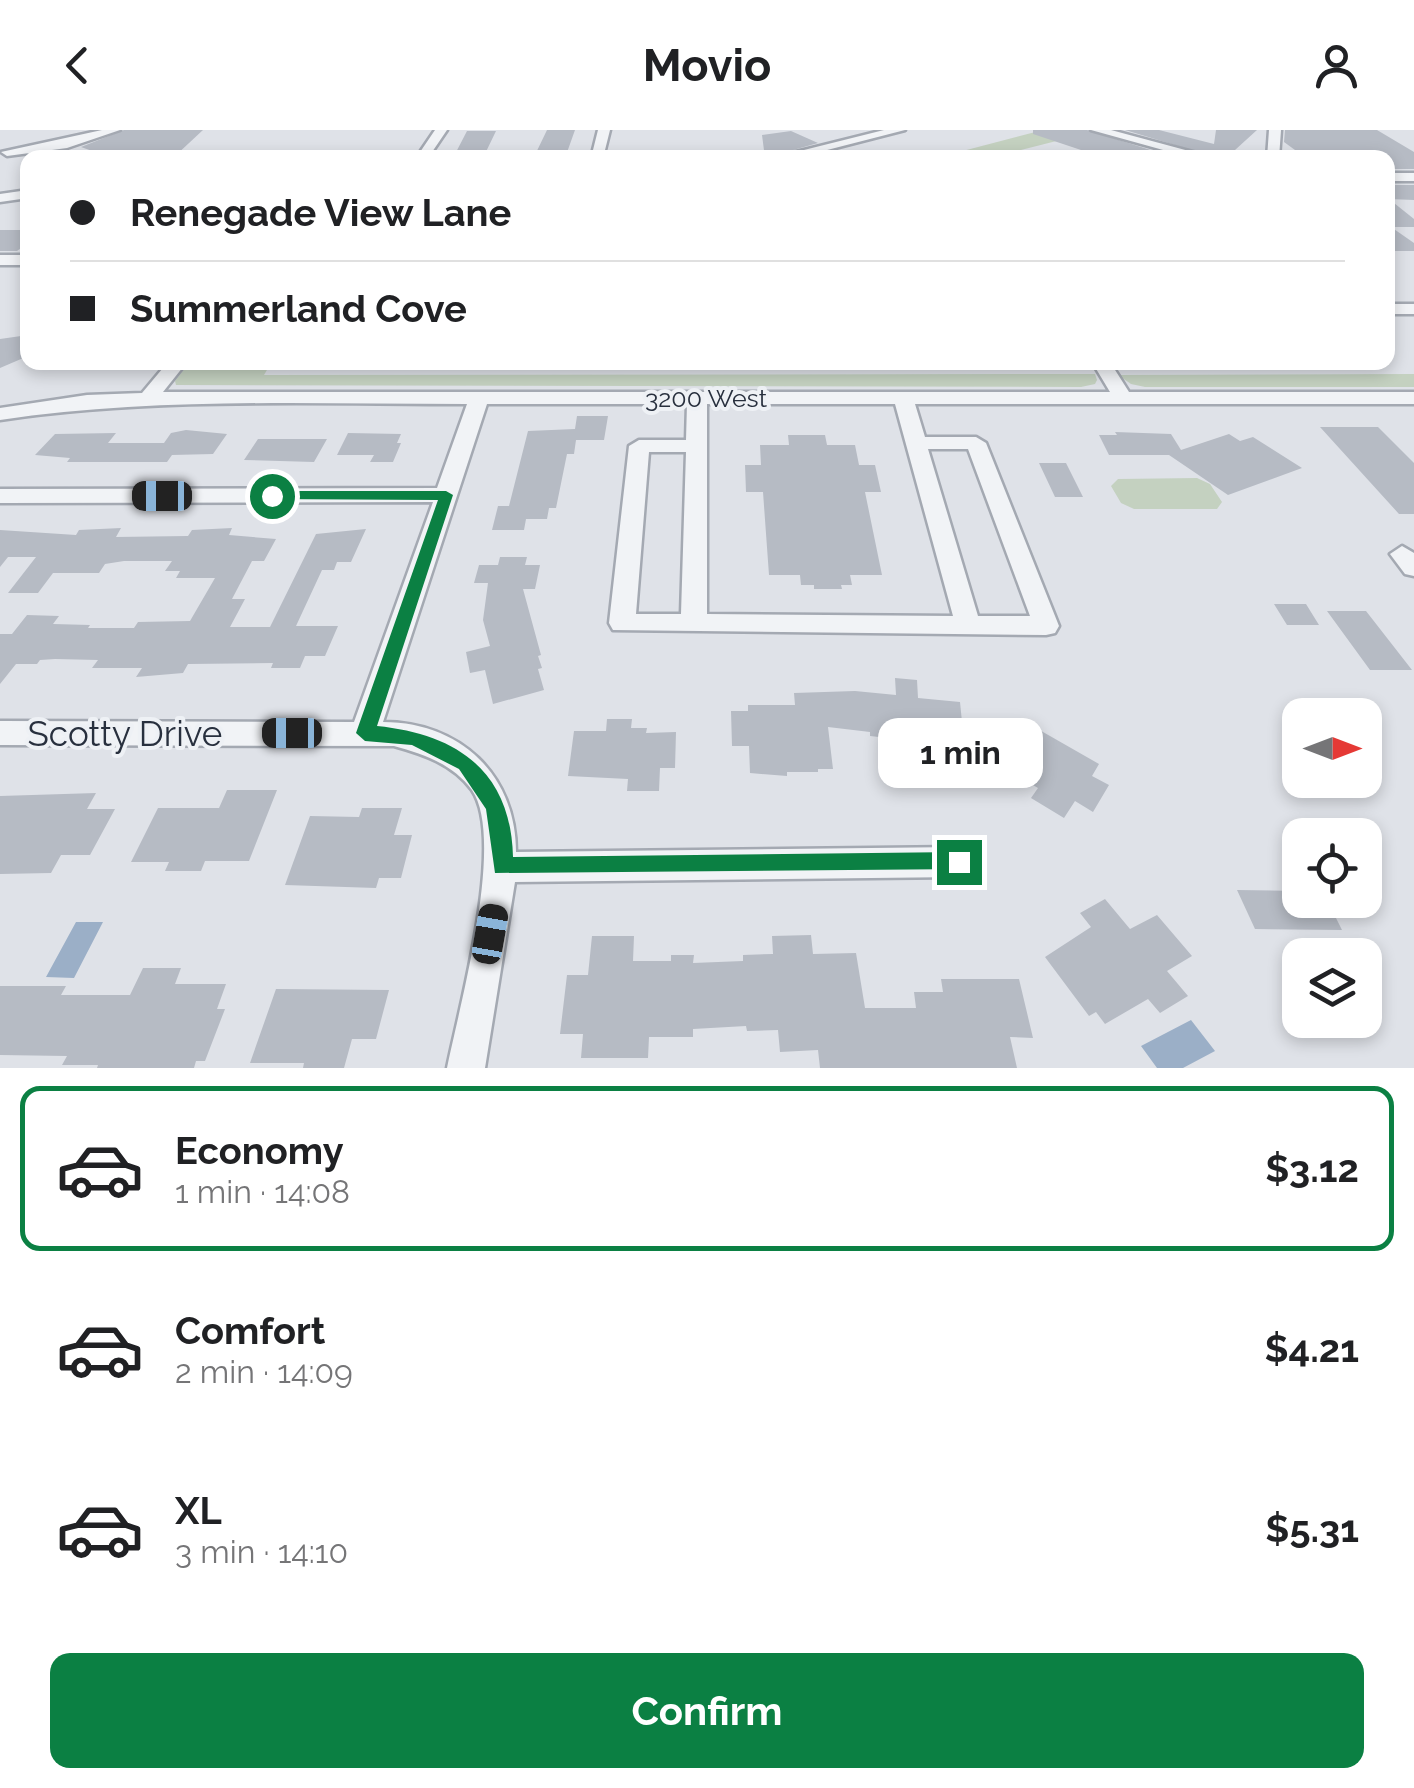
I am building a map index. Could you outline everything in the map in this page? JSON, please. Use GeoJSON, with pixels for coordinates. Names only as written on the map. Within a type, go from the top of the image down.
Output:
{"type":"FeatureCollection","features":[{"type":"Feature","properties":{"kind":"street"},"geometry":{"type":"LineString","coordinates":[[40,150],[114,130]]}},
{"type":"Feature","properties":{"kind":"street"},"geometry":{"type":"LineString","coordinates":[[828,130],[853,141]]}},
{"type":"Feature","properties":{"kind":"street"},"geometry":{"type":"LineString","coordinates":[[813,150],[899,130]]}},
{"type":"Feature","properties":{"kind":"street"},"geometry":{"type":"LineString","coordinates":[[1096,130],[1176,150]]}},
{"type":"Feature","properties":{"kind":"street"},"geometry":{"type":"LineString","coordinates":[[4,158],[9,138]]}},
{"type":"Feature","properties":{"kind":"street"},"geometry":{"type":"LineString","coordinates":[[148,398],[171,370]]}},
{"type":"Feature","properties":{"kind":"street"},"geometry":{"type":"LineString","coordinates":[[1106,370],[1123,398]]}},
{"type":"Feature","properties":{"kind":"street","name":"3200 West"},"geometry":{"type":"LineString","coordinates":[[0,414],[88,400],[148,398],[1123,398],[1409,403]]}},
{"type":"Feature","properties":{"kind":"street"},"geometry":{"type":"LineString","coordinates":[[365,733],[479,398]]}},
{"type":"Feature","properties":{"kind":"street"},"geometry":{"type":"LineString","coordinates":[[694,624],[697,398]]}},
{"type":"Feature","properties":{"kind":"street"},"geometry":{"type":"LineString","coordinates":[[904,398],[968,626]]}},
{"type":"Feature","properties":{"kind":"street"},"geometry":{"type":"LineString","coordinates":[[696,446],[639,446],[622,624],[1046,626],[976,443],[915,444]]}},
{"type":"Feature","properties":{"kind":"street"},"geometry":{"type":"LineString","coordinates":[[0,496],[446,495]]}},
{"type":"Feature","properties":{"kind":"street","name":"Scotty Drive"},"geometry":{"type":"LineString","coordinates":[[0,733],[365,733],[415,738],[466,764],[489,792],[502,828],[502,866],[466,1068]]}},
{"type":"Feature","properties":{"kind":"street"},"geometry":{"type":"LineString","coordinates":[[502,866],[959,862]]}},
{"type":"Feature","properties":{"kind":"green space"},"geometry":{"type":"Polygon","coordinates":[[[1043,130],[1088,133],[1021,150],[967,150],[1043,130]]]}},
{"type":"Feature","properties":{"kind":"green space"},"geometry":{"type":"Polygon","coordinates":[[[184,370],[267,370],[264,375],[1095,374],[1097,380],[1081,387],[176,385],[184,370]]]}},
{"type":"Feature","properties":{"kind":"green space"},"geometry":{"type":"Polygon","coordinates":[[[1414,374],[1414,387],[1145,387],[1118,375],[1414,374]]]}},
{"type":"Feature","properties":{"kind":"green space"},"geometry":{"type":"Polygon","coordinates":[[[1197,478],[1210,484],[1222,502],[1217,509],[1134,509],[1121,503],[1111,486],[1118,479],[1197,478]]]}},
{"type":"Feature","properties":{"kind":"water"},"geometry":{"type":"Polygon","coordinates":[[[76,922],[103,922],[74,978],[46,977],[76,922]]]}},
{"type":"Feature","properties":{"kind":"water"},"geometry":{"type":"Polygon","coordinates":[[[1191,1020],[1215,1051],[1183,1068],[1157,1068],[1141,1046],[1191,1020]]]}},
{"type":"Feature","properties":{"kind":"building"},"geometry":{"type":"Polygon","coordinates":[[[124,130],[203,130],[182,150],[81,147],[124,130]]]}},
{"type":"Feature","properties":{"kind":"building"},"geometry":{"type":"Polygon","coordinates":[[[547,130],[575,130],[568,150],[537,150],[547,130]]]}},
{"type":"Feature","properties":{"kind":"building"},"geometry":{"type":"Polygon","coordinates":[[[1033,130],[1087,130],[1151,150],[1081,150],[1033,134],[1033,130]]]}},
{"type":"Feature","properties":{"kind":"building"},"geometry":{"type":"Polygon","coordinates":[[[1125,130],[1159,130],[1214,144],[1216,130],[1257,130],[1235,150],[1191,150],[1125,130]]]}},
{"type":"Feature","properties":{"kind":"building"},"geometry":{"type":"Polygon","coordinates":[[[1285,130],[1377,130],[1414,152],[1414,169],[1395,169],[1395,150],[1295,150],[1284,142],[1285,130]]]}},
{"type":"Feature","properties":{"kind":"building"},"geometry":{"type":"Polygon","coordinates":[[[467,131],[496,131],[487,150],[457,150],[467,131]]]}},
{"type":"Feature","properties":{"kind":"building"},"geometry":{"type":"Polygon","coordinates":[[[791,131],[818,143],[793,150],[764,150],[762,135],[791,131]]]}},
{"type":"Feature","properties":{"kind":"building"},"geometry":{"type":"Polygon","coordinates":[[[1395,185],[1414,185],[1414,200],[1395,199],[1395,185]]]}},
{"type":"Feature","properties":{"kind":"building"},"geometry":{"type":"Polygon","coordinates":[[[1395,204],[1414,219],[1414,227],[1395,227],[1395,204]]]}},
{"type":"Feature","properties":{"kind":"building"},"geometry":{"type":"Polygon","coordinates":[[[0,230],[20,230],[20,249],[0,251],[0,230]]]}},
{"type":"Feature","properties":{"kind":"building"},"geometry":{"type":"Polygon","coordinates":[[[1395,230],[1414,243],[1414,251],[1395,251],[1395,230]]]}},
{"type":"Feature","properties":{"kind":"building"},"geometry":{"type":"Polygon","coordinates":[[[20,336],[20,359],[0,368],[0,339],[20,336]]]}},
{"type":"Feature","properties":{"kind":"building"},"geometry":{"type":"Polygon","coordinates":[[[577,416],[608,416],[604,440],[576,440],[574,454],[567,454],[556,508],[549,508],[547,519],[526,519],[524,530],[492,530],[498,506],[509,506],[528,431],[575,429],[577,416]]]}},
{"type":"Feature","properties":{"kind":"building"},"geometry":{"type":"Polygon","coordinates":[[[1320,427],[1378,427],[1414,463],[1414,514],[1399,514],[1320,427]]]}},
{"type":"Feature","properties":{"kind":"building"},"geometry":{"type":"Polygon","coordinates":[[[186,430],[227,434],[213,454],[172,455],[167,462],[67,462],[70,458],[35,455],[55,434],[116,433],[108,443],[164,443],[171,433],[186,430]]]}},
{"type":"Feature","properties":{"kind":"building"},"geometry":{"type":"Polygon","coordinates":[[[1115,432],[1171,434],[1181,450],[1229,434],[1240,441],[1253,437],[1302,468],[1228,495],[1169,455],[1109,455],[1099,435],[1117,435],[1115,432]]]}},
{"type":"Feature","properties":{"kind":"building"},"geometry":{"type":"Polygon","coordinates":[[[348,433],[401,434],[397,443],[401,443],[393,462],[370,462],[374,455],[337,455],[348,433]]]}},
{"type":"Feature","properties":{"kind":"building"},"geometry":{"type":"Polygon","coordinates":[[[788,435],[825,435],[827,445],[855,445],[859,465],[875,465],[881,492],[865,492],[882,575],[850,575],[852,585],[841,585],[842,589],[814,589],[814,585],[801,585],[800,575],[769,575],[763,492],[746,492],[745,465],[761,465],[760,445],[789,445],[788,435]]]}},
{"type":"Feature","properties":{"kind":"building"},"geometry":{"type":"Polygon","coordinates":[[[258,439],[327,439],[314,462],[244,460],[258,439]]]}},
{"type":"Feature","properties":{"kind":"building"},"geometry":{"type":"Polygon","coordinates":[[[1039,463],[1066,463],[1083,497],[1055,497],[1039,463]]]}},
{"type":"Feature","properties":{"kind":"building"},"geometry":{"type":"Polygon","coordinates":[[[121,528],[116,537],[188,536],[192,530],[232,528],[229,535],[276,539],[264,561],[252,561],[232,599],[245,599],[230,627],[270,627],[316,534],[366,529],[351,562],[337,562],[334,570],[322,570],[296,626],[338,626],[325,656],[305,656],[300,668],[271,668],[273,663],[188,664],[183,673],[136,677],[142,668],[92,668],[98,660],[55,659],[16,664],[0,684],[0,634],[12,634],[27,615],[59,616],[53,624],[90,625],[88,628],[134,628],[138,622],[190,621],[215,578],[176,578],[180,571],[165,571],[172,561],[124,561],[105,564],[99,573],[53,573],[38,593],[8,593],[36,557],[8,557],[0,567],[0,530],[76,535],[79,530],[121,528]]]}},
{"type":"Feature","properties":{"kind":"building"},"geometry":{"type":"Polygon","coordinates":[[[500,557],[527,557],[525,565],[540,565],[535,589],[523,589],[541,655],[538,656],[542,668],[538,669],[544,690],[493,704],[485,670],[470,673],[466,652],[490,646],[483,620],[488,583],[474,583],[479,565],[498,565],[500,557]]]}},
{"type":"Feature","properties":{"kind":"building"},"geometry":{"type":"Polygon","coordinates":[[[1274,604],[1306,604],[1319,625],[1287,625],[1274,604]]]}},
{"type":"Feature","properties":{"kind":"building"},"geometry":{"type":"Polygon","coordinates":[[[1327,611],[1366,611],[1412,670],[1370,670],[1327,611]]]}},
{"type":"Feature","properties":{"kind":"building"},"geometry":{"type":"Polygon","coordinates":[[[895,678],[917,680],[918,698],[960,702],[964,742],[947,740],[950,767],[913,763],[913,748],[888,746],[888,738],[870,736],[870,732],[828,727],[833,769],[818,772],[787,772],[787,776],[750,773],[749,746],[732,746],[731,711],[748,711],[748,705],[795,705],[794,693],[855,691],[896,695],[895,678]]]}},
{"type":"Feature","properties":{"kind":"building"},"geometry":{"type":"Polygon","coordinates":[[[607,719],[632,719],[631,728],[647,728],[646,733],[676,732],[675,768],[660,768],[659,791],[627,791],[628,779],[568,776],[574,731],[606,731],[607,719]]]}},
{"type":"Feature","properties":{"kind":"building"},"geometry":{"type":"Polygon","coordinates":[[[1029,724],[1099,764],[1092,776],[1109,785],[1093,812],[1075,801],[1064,818],[1031,798],[1038,788],[998,765],[1003,753],[1029,724]]]}},
{"type":"Feature","properties":{"kind":"building"},"geometry":{"type":"Polygon","coordinates":[[[227,790],[277,790],[249,861],[205,861],[201,871],[165,871],[169,862],[131,862],[158,808],[219,808],[227,790]]]}},
{"type":"Feature","properties":{"kind":"building"},"geometry":{"type":"Polygon","coordinates":[[[96,793],[87,809],[115,809],[90,855],[61,855],[51,873],[0,874],[0,796],[96,793]]]}},
{"type":"Feature","properties":{"kind":"building"},"geometry":{"type":"Polygon","coordinates":[[[362,808],[402,808],[394,835],[412,835],[401,878],[379,878],[376,888],[285,885],[310,816],[359,817],[362,808]]]}},
{"type":"Feature","properties":{"kind":"building"},"geometry":{"type":"Polygon","coordinates":[[[1237,890],[1282,891],[1282,918],[1336,918],[1342,930],[1255,929],[1237,890]]]}},
{"type":"Feature","properties":{"kind":"building"},"geometry":{"type":"Polygon","coordinates":[[[1105,899],[1130,929],[1157,915],[1192,956],[1167,971],[1188,996],[1160,1013],[1148,999],[1105,1024],[1096,1012],[1089,1016],[1045,957],[1091,927],[1080,913],[1105,899]]]}},
{"type":"Feature","properties":{"kind":"building"},"geometry":{"type":"Polygon","coordinates":[[[811,935],[813,954],[856,953],[865,1008],[916,1008],[914,992],[943,992],[941,979],[1019,979],[1033,1038],[1010,1037],[1017,1068],[820,1068],[818,1050],[780,1052],[778,1030],[747,1031],[746,1026],[693,1029],[693,1037],[649,1037],[648,1058],[581,1058],[583,1034],[560,1034],[567,975],[588,975],[592,936],[634,936],[633,961],[671,961],[671,955],[694,955],[693,963],[743,961],[743,955],[773,954],[772,936],[811,935]]]}},
{"type":"Feature","properties":{"kind":"building"},"geometry":{"type":"Polygon","coordinates":[[[143,968],[181,968],[175,984],[226,984],[217,1009],[225,1009],[205,1061],[196,1061],[194,1068],[97,1068],[98,1065],[62,1065],[67,1056],[0,1055],[0,986],[66,986],[61,995],[130,995],[143,968]]]}},
{"type":"Feature","properties":{"kind":"building"},"geometry":{"type":"Polygon","coordinates":[[[276,989],[389,990],[376,1039],[352,1039],[344,1068],[303,1068],[304,1063],[250,1063],[276,989]]]}},
{"type":"Feature","properties":{"kind":"route"},"geometry":{"type":"LineString","coordinates":[[272,496],[446,495],[365,733],[415,738],[450,752],[466,764],[489,792],[496,809],[502,828],[502,866],[959,862]]}}]}
